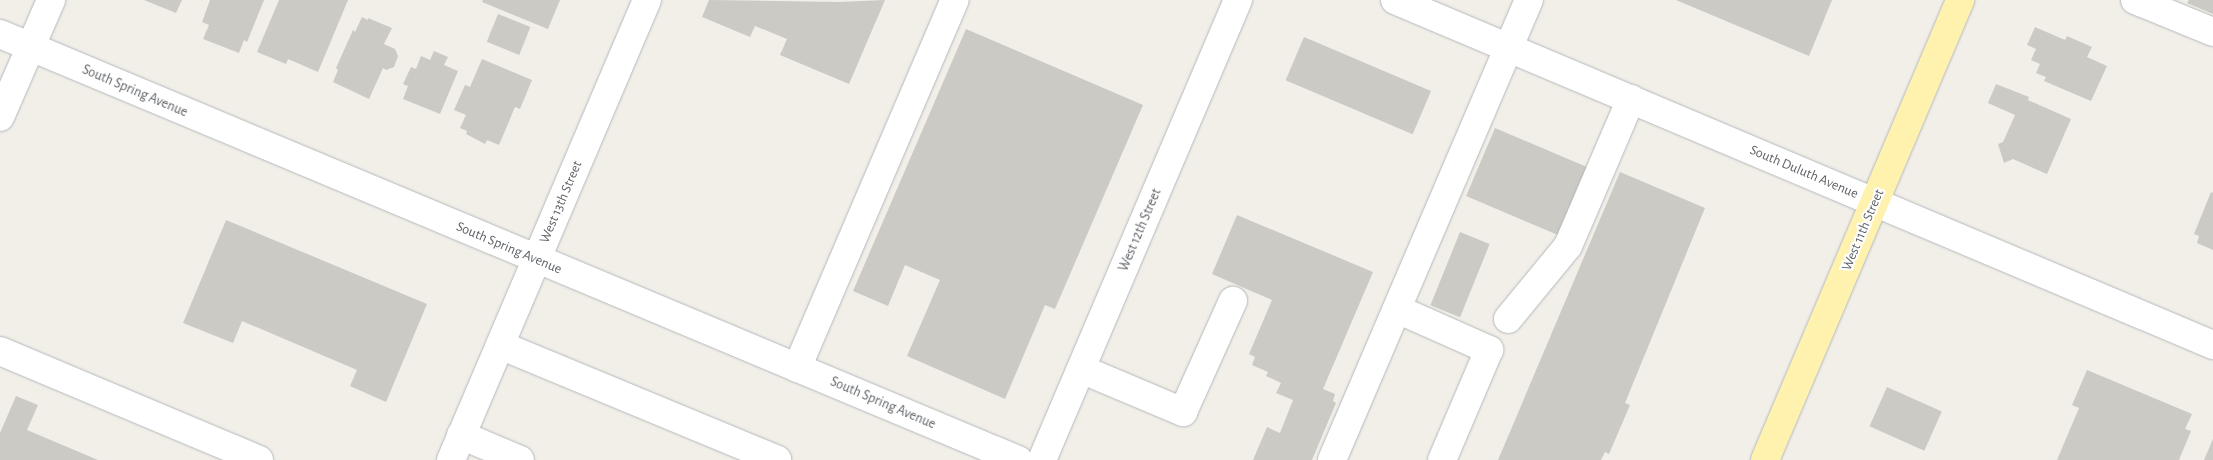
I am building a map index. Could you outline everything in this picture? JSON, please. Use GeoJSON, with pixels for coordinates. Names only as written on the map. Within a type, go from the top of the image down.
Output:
{"type":"FeatureCollection","features":[{"type":"Feature","properties":{"kind":"main road","name":"West 11th Street"},"geometry":{"type":"LineString","coordinates":[[1765,460],[1960,0]]}},
{"type":"Feature","properties":{"kind":"street"},"geometry":{"type":"LineString","coordinates":[[0,117],[51,0]]}},
{"type":"Feature","properties":{"kind":"street","name":"West 13th Street"},"geometry":{"type":"LineString","coordinates":[[451,460],[647,0]]}},
{"type":"Feature","properties":{"kind":"street"},"geometry":{"type":"LineString","coordinates":[[797,368],[955,0]]}},
{"type":"Feature","properties":{"kind":"street","name":"West 12th Street"},"geometry":{"type":"LineString","coordinates":[[1042,460],[1238,0]]}},
{"type":"Feature","properties":{"kind":"street","name":"South Duluth Avenue"},"geometry":{"type":"LineString","coordinates":[[1395,0],[2213,345]]}},
{"type":"Feature","properties":{"kind":"street"},"geometry":{"type":"LineString","coordinates":[[1332,460],[1529,0]]}},
{"type":"Feature","properties":{"kind":"street"},"geometry":{"type":"LineString","coordinates":[[2135,0],[2213,32]]}},
{"type":"Feature","properties":{"kind":"street","name":"South Spring Avenue"},"geometry":{"type":"LineString","coordinates":[[0,34],[536,260],[1018,460]]}},
{"type":"Feature","properties":{"kind":"street"},"geometry":{"type":"LineString","coordinates":[[1508,318],[1568,246],[1631,99]]}},
{"type":"Feature","properties":{"kind":"street"},"geometry":{"type":"LineString","coordinates":[[1081,368],[1183,412],[1233,301]]}},
{"type":"Feature","properties":{"kind":"street"},"geometry":{"type":"LineString","coordinates":[[1397,308],[1489,350],[1442,460]]}},
{"type":"Feature","properties":{"kind":"street"},"geometry":{"type":"LineString","coordinates":[[500,345],[777,460]]}},
{"type":"Feature","properties":{"kind":"street"},"geometry":{"type":"LineString","coordinates":[[0,351],[259,460]]}},
{"type":"Feature","properties":{"kind":"street"},"geometry":{"type":"LineString","coordinates":[[462,435],[520,460]]}},
{"type":"Feature","properties":{"kind":"building"},"geometry":{"type":"Polygon","coordinates":[[[144,0],[182,0],[176,13],[144,0]]]}},
{"type":"Feature","properties":{"kind":"building"},"geometry":{"type":"Polygon","coordinates":[[[210,0],[264,0],[247,42],[244,40],[239,53],[203,39],[209,25],[202,22],[210,0]]]}},
{"type":"Feature","properties":{"kind":"building"},"geometry":{"type":"Polygon","coordinates":[[[279,0],[348,0],[318,72],[288,59],[286,64],[257,52],[279,0]]]}},
{"type":"Feature","properties":{"kind":"building"},"geometry":{"type":"Polygon","coordinates":[[[483,0],[560,0],[548,29],[482,2],[483,0]]]}},
{"type":"Feature","properties":{"kind":"building"},"geometry":{"type":"Polygon","coordinates":[[[709,0],[839,2],[885,0],[849,84],[780,55],[787,39],[755,26],[750,37],[702,17],[709,0]]]}},
{"type":"Feature","properties":{"kind":"building"},"geometry":{"type":"Polygon","coordinates":[[[1676,0],[1832,0],[1809,56],[1676,0]]]}},
{"type":"Feature","properties":{"kind":"building"},"geometry":{"type":"Polygon","coordinates":[[[2189,0],[2213,0],[2213,14],[2187,3],[2189,0]]]}},
{"type":"Feature","properties":{"kind":"building"},"geometry":{"type":"Polygon","coordinates":[[[498,14],[530,27],[519,55],[487,42],[498,14]]]}},
{"type":"Feature","properties":{"kind":"building"},"geometry":{"type":"Polygon","coordinates":[[[362,17],[392,28],[384,44],[395,49],[398,56],[394,67],[386,70],[383,68],[369,99],[333,82],[338,70],[336,68],[353,30],[355,32],[362,17]]]}},
{"type":"Feature","properties":{"kind":"building"},"geometry":{"type":"Polygon","coordinates":[[[2035,27],[2065,40],[2067,36],[2092,47],[2087,57],[2107,66],[2091,101],[2044,81],[2046,77],[2036,73],[2040,64],[2031,60],[2036,49],[2027,45],[2035,27]]]}},
{"type":"Feature","properties":{"kind":"building"},"geometry":{"type":"Polygon","coordinates":[[[966,29],[1143,105],[1055,309],[1045,305],[1005,399],[907,356],[940,280],[905,265],[888,306],[853,291],[966,29]]]}},
{"type":"Feature","properties":{"kind":"building"},"geometry":{"type":"Polygon","coordinates":[[[1304,37],[1431,91],[1413,134],[1286,80],[1304,37]]]}},
{"type":"Feature","properties":{"kind":"building"},"geometry":{"type":"Polygon","coordinates":[[[434,51],[448,57],[444,65],[458,71],[440,114],[403,99],[408,86],[403,84],[411,67],[416,69],[421,56],[430,60],[434,51]]]}},
{"type":"Feature","properties":{"kind":"building"},"geometry":{"type":"Polygon","coordinates":[[[482,59],[532,80],[520,109],[515,107],[499,145],[487,140],[485,144],[466,134],[467,131],[460,128],[466,115],[454,110],[465,85],[470,87],[482,59]]]}},
{"type":"Feature","properties":{"kind":"building"},"geometry":{"type":"Polygon","coordinates":[[[1996,84],[2029,97],[2028,100],[2071,119],[2047,174],[2013,159],[2004,163],[1998,144],[2003,142],[2015,115],[1988,103],[1996,84]]]}},
{"type":"Feature","properties":{"kind":"building"},"geometry":{"type":"Polygon","coordinates":[[[1495,128],[1590,168],[1561,236],[1466,196],[1495,128]]]}},
{"type":"Feature","properties":{"kind":"building"},"geometry":{"type":"Polygon","coordinates":[[[1620,172],[1705,208],[1625,403],[1630,405],[1609,454],[1605,452],[1601,460],[1498,460],[1620,172]]]}},
{"type":"Feature","properties":{"kind":"building"},"geometry":{"type":"Polygon","coordinates":[[[2211,192],[2213,193],[2213,250],[2197,243],[2199,236],[2194,234],[2211,192]]]}},
{"type":"Feature","properties":{"kind":"building"},"geometry":{"type":"Polygon","coordinates":[[[1237,215],[1373,272],[1323,389],[1335,394],[1333,401],[1336,403],[1312,460],[1253,460],[1267,427],[1280,433],[1293,400],[1276,393],[1281,383],[1266,376],[1268,372],[1252,365],[1255,357],[1249,354],[1272,300],[1212,274],[1237,215]]]}},
{"type":"Feature","properties":{"kind":"building"},"geometry":{"type":"Polygon","coordinates":[[[226,220],[427,304],[386,402],[350,386],[357,370],[242,321],[233,343],[183,323],[226,220]]]}},
{"type":"Feature","properties":{"kind":"building"},"geometry":{"type":"Polygon","coordinates":[[[1460,232],[1490,244],[1460,317],[1430,305],[1460,232]]]}},
{"type":"Feature","properties":{"kind":"building"},"geometry":{"type":"Polygon","coordinates":[[[2087,370],[2192,414],[2185,429],[2191,431],[2179,460],[2057,460],[2079,408],[2072,405],[2087,370]]]}},
{"type":"Feature","properties":{"kind":"building"},"geometry":{"type":"Polygon","coordinates":[[[1887,387],[1942,411],[1924,451],[1870,426],[1887,387]]]}},
{"type":"Feature","properties":{"kind":"building"},"geometry":{"type":"Polygon","coordinates":[[[16,396],[38,405],[27,430],[98,460],[0,460],[0,433],[16,396]]]}},
{"type":"Feature","properties":{"kind":"building"},"geometry":{"type":"Polygon","coordinates":[[[2213,439],[2213,460],[2204,460],[2213,439]]]}}]}
